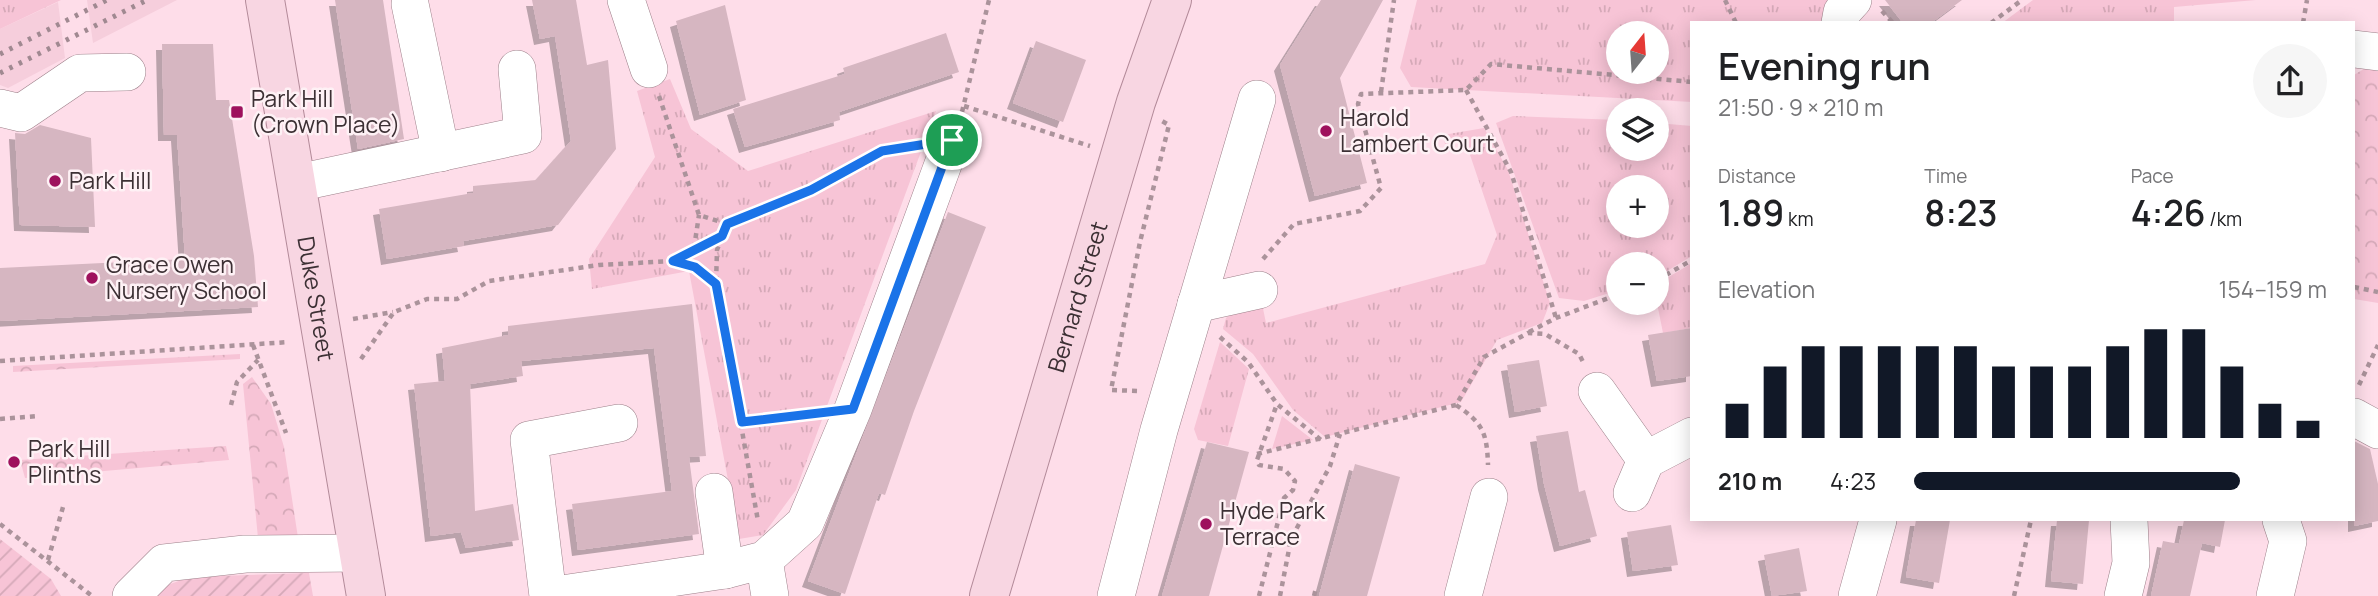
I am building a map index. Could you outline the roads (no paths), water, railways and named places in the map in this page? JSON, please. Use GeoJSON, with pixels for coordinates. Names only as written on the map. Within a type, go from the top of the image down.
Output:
{"type":"FeatureCollection","features":[{"type":"Feature","properties":{"kind":"main road","name":"Duke Street"},"geometry":{"type":"LineString","coordinates":[[265,0],[366,596]]}},
{"type":"Feature","properties":{"kind":"main road","name":"Bernard Street"},"geometry":{"type":"LineString","coordinates":[[989,596],[1136,102],[1172,0]]}},
{"type":"Feature","properties":{"kind":"street"},"geometry":{"type":"LineString","coordinates":[[1840,21],[1842,12],[1853,0]]}},
{"type":"Feature","properties":{"kind":"street"},"geometry":{"type":"LineString","coordinates":[[634,2],[649,69]]}},
{"type":"Feature","properties":{"kind":"street"},"geometry":{"type":"LineString","coordinates":[[411,4],[441,153]]}},
{"type":"Feature","properties":{"kind":"street"},"geometry":{"type":"LineString","coordinates":[[2355,49],[2378,52]]}},
{"type":"Feature","properties":{"kind":"street"},"geometry":{"type":"LineString","coordinates":[[297,183],[523,135],[517,69]]}},
{"type":"Feature","properties":{"kind":"street"},"geometry":{"type":"LineString","coordinates":[[11,111],[80,72],[127,72]]}},
{"type":"Feature","properties":{"kind":"street"},"geometry":{"type":"LineString","coordinates":[[1116,596],[1159,430],[1257,99]]}},
{"type":"Feature","properties":{"kind":"street"},"geometry":{"type":"LineString","coordinates":[[619,423],[529,440],[548,596],[725,570],[764,560],[805,523],[853,409],[952,140]]}},
{"type":"Feature","properties":{"kind":"street"},"geometry":{"type":"LineString","coordinates":[[1196,304],[1260,276]]}},
{"type":"Feature","properties":{"kind":"street"},"geometry":{"type":"LineString","coordinates":[[1597,391],[1646,460]]}},
{"type":"Feature","properties":{"kind":"street"},"geometry":{"type":"LineString","coordinates":[[2356,402],[2378,430]]}},
{"type":"Feature","properties":{"kind":"street"},"geometry":{"type":"LineString","coordinates":[[1632,493],[1646,460],[1690,437]]}},
{"type":"Feature","properties":{"kind":"street"},"geometry":{"type":"LineString","coordinates":[[713,492],[725,570]]}},
{"type":"Feature","properties":{"kind":"street"},"geometry":{"type":"LineString","coordinates":[[1463,596],[1489,498]]}},
{"type":"Feature","properties":{"kind":"street"},"geometry":{"type":"LineString","coordinates":[[1857,596],[1878,521]]}},
{"type":"Feature","properties":{"kind":"street"},"geometry":{"type":"LineString","coordinates":[[2123,596],[2130,563],[2129,521]]}},
{"type":"Feature","properties":{"kind":"street"},"geometry":{"type":"LineString","coordinates":[[2275,596],[2288,541],[2281,521]]}},
{"type":"Feature","properties":{"kind":"street"},"geometry":{"type":"LineString","coordinates":[[131,596],[163,564],[245,554],[359,553]]}},
{"type":"Feature","properties":{"kind":"street"},"geometry":{"type":"LineString","coordinates":[[764,560],[770,596]]}},
{"type":"Feature","properties":{"kind":"railway"},"geometry":{"type":"LineString","coordinates":[[0,54],[107,0]]}},
{"type":"Feature","properties":{"kind":"railway"},"geometry":{"type":"LineString","coordinates":[[0,73],[147,0]]}},
{"type":"Feature","properties":{"kind":"place","name":"Park Hill (Crown Place)"},"geometry":{"type":"Point","coordinates":[237,112]}},
{"type":"Feature","properties":{"kind":"place","name":"Harold Lambert Court"},"geometry":{"type":"Point","coordinates":[1326,131]}},
{"type":"Feature","properties":{"kind":"place","name":"Park Hill"},"geometry":{"type":"Point","coordinates":[55,181]}},
{"type":"Feature","properties":{"kind":"place","name":"Grace Owen Nursery School"},"geometry":{"type":"Point","coordinates":[92,278]}},
{"type":"Feature","properties":{"kind":"place","name":"Park Hill Plinths"},"geometry":{"type":"Point","coordinates":[14,462]}},
{"type":"Feature","properties":{"kind":"place","name":"Hyde Park Terrace"},"geometry":{"type":"Point","coordinates":[1206,524]}}]}
